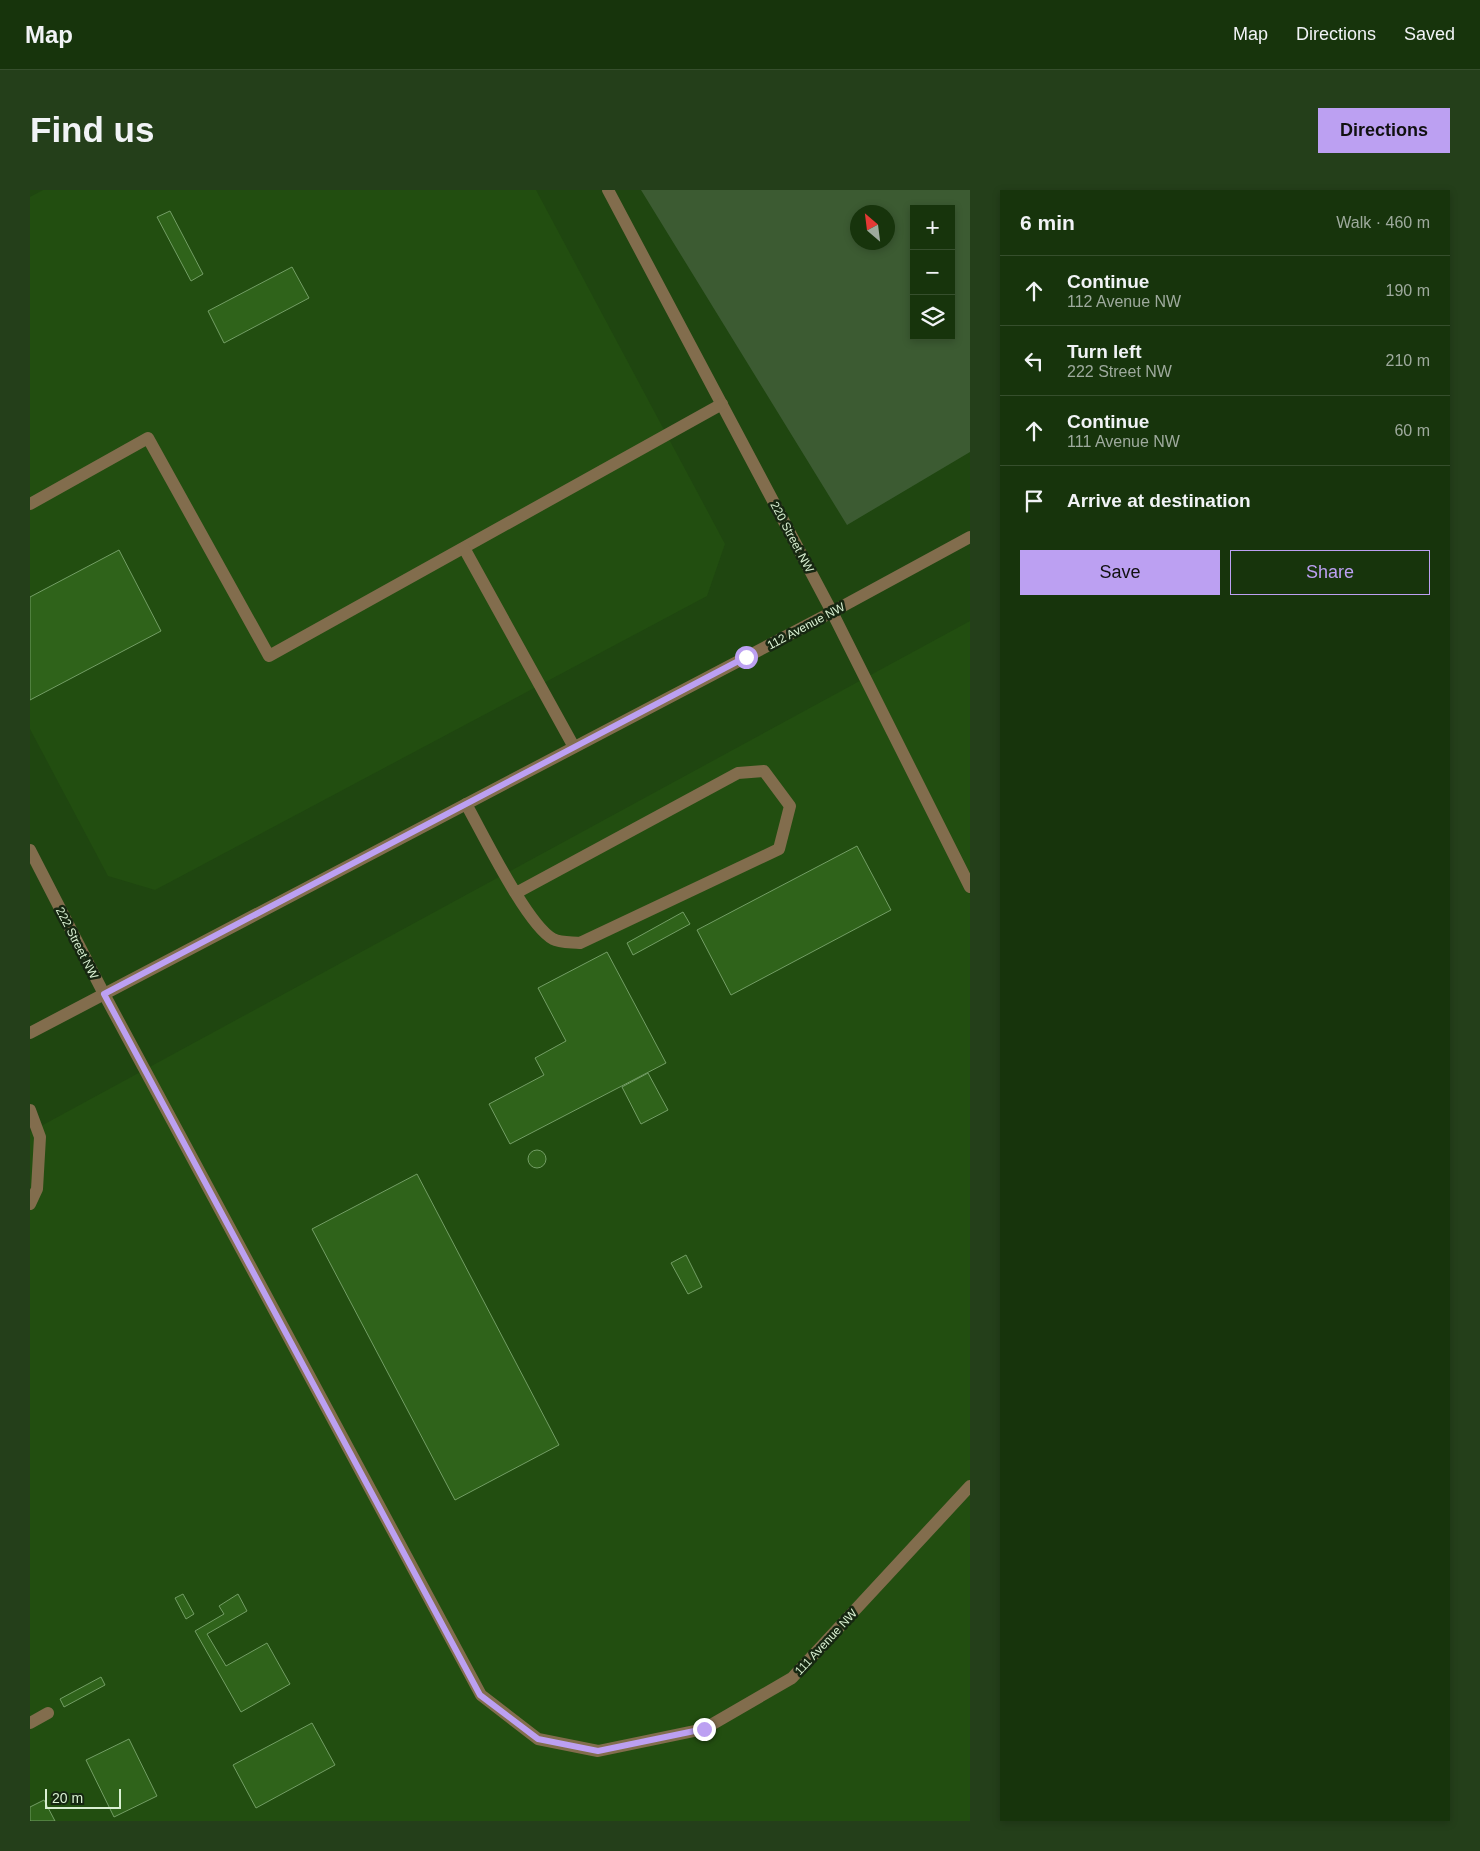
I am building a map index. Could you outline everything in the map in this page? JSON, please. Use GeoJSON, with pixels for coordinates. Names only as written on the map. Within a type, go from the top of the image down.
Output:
{"type":"FeatureCollection","features":[{"type":"Feature","properties":{"kind":"street","name":"220 Street NW"},"geometry":{"type":"LineString","coordinates":[[608,190],[832,612],[970,887]]}},
{"type":"Feature","properties":{"kind":"street"},"geometry":{"type":"LineString","coordinates":[[30,504],[148,438],[269,656],[722,404]]}},
{"type":"Feature","properties":{"kind":"street","name":"112 Avenue NW"},"geometry":{"type":"LineString","coordinates":[[30,1032],[832,612],[970,537]]}},
{"type":"Feature","properties":{"kind":"street"},"geometry":{"type":"LineString","coordinates":[[464,548],[574,747]]}},
{"type":"Feature","properties":{"kind":"street"},"geometry":{"type":"LineString","coordinates":[[466,804],[516,893],[538,927],[554,940],[580,943],[779,849],[790,806],[764,771],[738,773],[516,893]]}},
{"type":"Feature","properties":{"kind":"street","name":"222 Street NW"},"geometry":{"type":"LineString","coordinates":[[30,850],[104,994],[480,1695]]}},
{"type":"Feature","properties":{"kind":"street"},"geometry":{"type":"LineString","coordinates":[[30,1110],[40,1137],[36,1190],[30,1204]]}},
{"type":"Feature","properties":{"kind":"street","name":"111 Avenue NW"},"geometry":{"type":"LineString","coordinates":[[480,1695],[538,1739],[598,1751],[704,1729],[792,1678],[970,1486]]}},
{"type":"Feature","properties":{"kind":"street"},"geometry":{"type":"LineString","coordinates":[[30,1722],[48,1712]]}},
{"type":"Feature","properties":{"kind":"shaded area"},"geometry":{"type":"Polygon","coordinates":[[[43,190],[536,190],[725,544],[707,596],[155,890],[108,876],[30,729],[30,197],[43,190]]]}},
{"type":"Feature","properties":{"kind":"shaded area"},"geometry":{"type":"Polygon","coordinates":[[[641,190],[970,190],[970,452],[847,525],[641,190]]]}},
{"type":"Feature","properties":{"kind":"shaded area"},"geometry":{"type":"Polygon","coordinates":[[[970,621],[970,1821],[30,1821],[30,1132],[970,621]]]}},
{"type":"Feature","properties":{"kind":"building"},"geometry":{"type":"Polygon","coordinates":[[[170,211],[203,274],[191,281],[157,217],[170,211]]]}},
{"type":"Feature","properties":{"kind":"building"},"geometry":{"type":"Polygon","coordinates":[[[292,267],[309,298],[224,343],[208,311],[292,267]]]}},
{"type":"Feature","properties":{"kind":"building"},"geometry":{"type":"Polygon","coordinates":[[[119,550],[161,631],[30,700],[30,597],[119,550]]]}},
{"type":"Feature","properties":{"kind":"building"},"geometry":{"type":"Polygon","coordinates":[[[857,846],[891,910],[731,995],[697,930],[857,846]]]}},
{"type":"Feature","properties":{"kind":"building"},"geometry":{"type":"Polygon","coordinates":[[[683,912],[690,924],[633,955],[627,943],[683,912]]]}},
{"type":"Feature","properties":{"kind":"building"},"geometry":{"type":"Polygon","coordinates":[[[607,952],[666,1063],[510,1144],[489,1104],[544,1075],[535,1058],[566,1041],[538,988],[607,952]]]}},
{"type":"Feature","properties":{"kind":"building"},"geometry":{"type":"Polygon","coordinates":[[[648,1073],[668,1110],[641,1124],[622,1087],[648,1073]]]}},
{"type":"Feature","properties":{"kind":"building"},"geometry":{"type":"Polygon","coordinates":[[[537,1150],[543,1153],[546,1159],[543,1165],[537,1168],[531,1165],[528,1159],[531,1153],[537,1150]]]}},
{"type":"Feature","properties":{"kind":"building"},"geometry":{"type":"Polygon","coordinates":[[[417,1174],[559,1445],[455,1500],[312,1229],[417,1174]]]}},
{"type":"Feature","properties":{"kind":"building"},"geometry":{"type":"Polygon","coordinates":[[[686,1255],[702,1287],[688,1294],[671,1263],[686,1255]]]}},
{"type":"Feature","properties":{"kind":"building"},"geometry":{"type":"Polygon","coordinates":[[[183,1594],[194,1614],[186,1619],[175,1598],[183,1594]]]}},
{"type":"Feature","properties":{"kind":"building"},"geometry":{"type":"Polygon","coordinates":[[[238,1594],[247,1611],[207,1634],[226,1666],[267,1643],[290,1684],[241,1712],[195,1631],[224,1614],[219,1606],[238,1594]]]}},
{"type":"Feature","properties":{"kind":"building"},"geometry":{"type":"Polygon","coordinates":[[[101,1677],[105,1685],[64,1707],[60,1699],[101,1677]]]}},
{"type":"Feature","properties":{"kind":"building"},"geometry":{"type":"Polygon","coordinates":[[[312,1723],[335,1765],[256,1808],[233,1765],[312,1723]]]}},
{"type":"Feature","properties":{"kind":"building"},"geometry":{"type":"Polygon","coordinates":[[[129,1739],[157,1796],[114,1817],[86,1760],[129,1739]]]}},
{"type":"Feature","properties":{"kind":"building"},"geometry":{"type":"Polygon","coordinates":[[[44,1800],[55,1821],[30,1821],[30,1807],[44,1800]]]}},
{"type":"Feature","properties":{"kind":"route"},"geometry":{"type":"LineString","coordinates":[[704,1729],[598,1751],[538,1739],[480,1695],[104,994],[746,657]]}}]}
